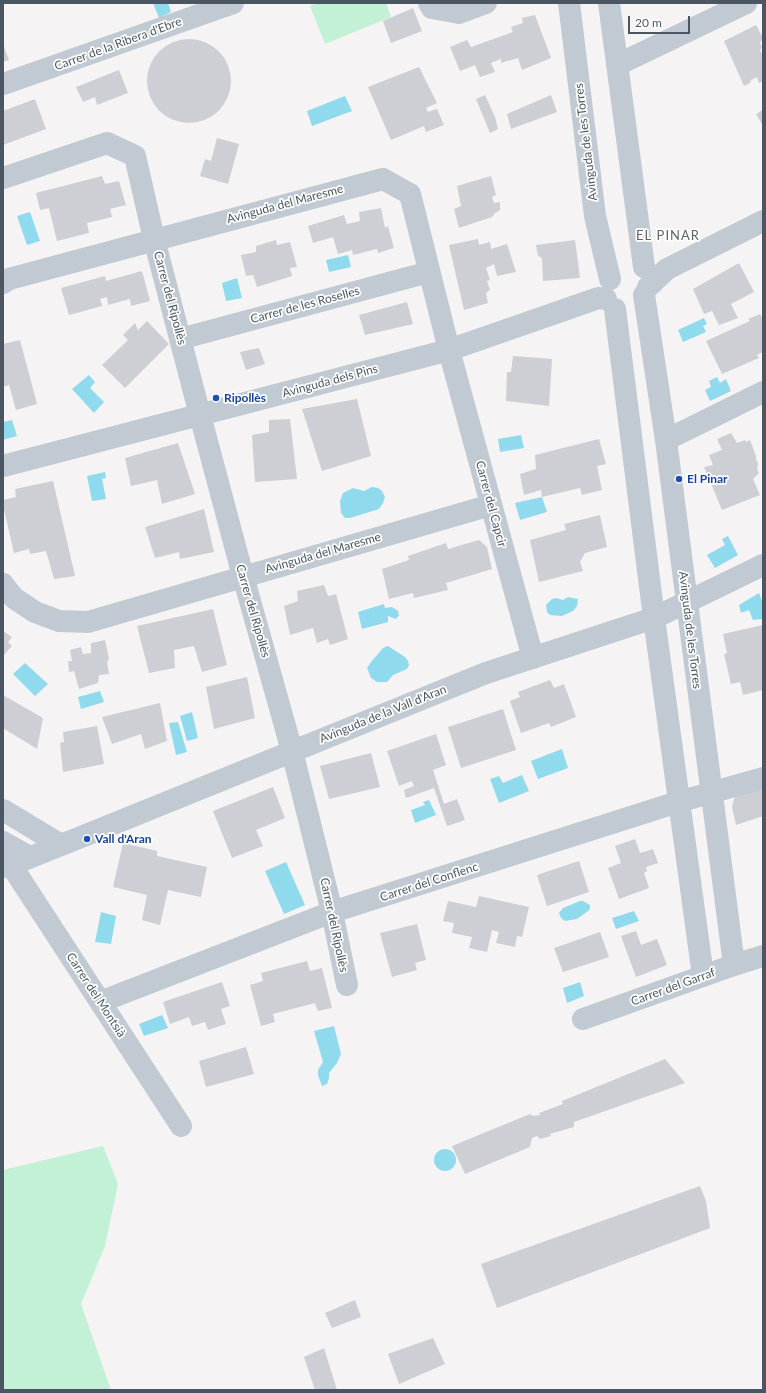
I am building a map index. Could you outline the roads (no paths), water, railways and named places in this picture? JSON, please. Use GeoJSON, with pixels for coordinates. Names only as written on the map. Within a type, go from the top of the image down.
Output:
{"type":"FeatureCollection","features":[{"type":"Feature","properties":{"kind":"street","name":"Carrer de la Ribera d'Ebre"},"geometry":{"type":"LineString","coordinates":[[3,84],[233,3]]}},
{"type":"Feature","properties":{"kind":"street"},"geometry":{"type":"LineString","coordinates":[[429,3],[432,8],[459,13],[486,3]]}},
{"type":"Feature","properties":{"kind":"street","name":"Avinguda de les Torres"},"geometry":{"type":"LineString","coordinates":[[569,3],[595,216],[611,296],[678,802],[703,976]]}},
{"type":"Feature","properties":{"kind":"street","name":"Avinguda de les Torres"},"geometry":{"type":"LineString","coordinates":[[609,3],[734,965]]}},
{"type":"Feature","properties":{"kind":"street"},"geometry":{"type":"LineString","coordinates":[[617,65],[746,3]]}},
{"type":"Feature","properties":{"kind":"street","name":"Carrer del Ripollès"},"geometry":{"type":"LineString","coordinates":[[3,178],[107,143],[135,156],[154,239],[200,415],[292,751],[332,912],[347,984]]}},
{"type":"Feature","properties":{"kind":"street","name":"Avinguda del Maresme"},"geometry":{"type":"LineString","coordinates":[[3,283],[9,278],[383,179],[410,194],[449,350]]}},
{"type":"Feature","properties":{"kind":"street"},"geometry":{"type":"LineString","coordinates":[[645,280],[763,221]]}},
{"type":"Feature","properties":{"kind":"street"},"geometry":{"type":"LineString","coordinates":[[630,263],[638,263],[645,280],[640,301],[631,308],[625,310],[611,296],[615,271],[622,266],[630,263]]}},
{"type":"Feature","properties":{"kind":"street","name":"Carrer de les Roselles"},"geometry":{"type":"LineString","coordinates":[[180,339],[430,272]]}},
{"type":"Feature","properties":{"kind":"street","name":"Avinguda dels Pins"},"geometry":{"type":"LineString","coordinates":[[3,466],[449,350],[598,298],[611,296]]}},
{"type":"Feature","properties":{"kind":"street","name":"Carrer del Capcir"},"geometry":{"type":"LineString","coordinates":[[449,350],[533,658]]}},
{"type":"Feature","properties":{"kind":"street"},"geometry":{"type":"LineString","coordinates":[[666,440],[763,392]]}},
{"type":"Feature","properties":{"kind":"street","name":"Avinguda del Maresme"},"geometry":{"type":"LineString","coordinates":[[3,584],[14,598],[35,612],[59,621],[88,622],[491,505]]}},
{"type":"Feature","properties":{"kind":"street","name":"Avinguda de la Vall d'Aran"},"geometry":{"type":"LineString","coordinates":[[14,863],[486,673],[654,618],[763,565]]}},
{"type":"Feature","properties":{"kind":"street","name":"Carrer del Conflenc"},"geometry":{"type":"LineString","coordinates":[[100,1002],[332,912],[678,802],[763,778]]}},
{"type":"Feature","properties":{"kind":"street"},"geometry":{"type":"LineString","coordinates":[[3,810],[61,845]]}},
{"type":"Feature","properties":{"kind":"street","name":"Carrer del Montsià"},"geometry":{"type":"LineString","coordinates":[[3,842],[14,863],[100,1002],[181,1126]]}},
{"type":"Feature","properties":{"kind":"street","name":"Carrer del Garraf"},"geometry":{"type":"LineString","coordinates":[[583,1019],[763,956]]}},
{"type":"Feature","properties":{"kind":"water"},"geometry":{"type":"Polygon","coordinates":[[[153,3],[168,3],[171,12],[159,18],[153,3]]]}},
{"type":"Feature","properties":{"kind":"water"},"geometry":{"type":"Polygon","coordinates":[[[345,96],[352,111],[312,126],[307,111],[345,96]]]}},
{"type":"Feature","properties":{"kind":"water"},"geometry":{"type":"Polygon","coordinates":[[[30,212],[40,241],[27,245],[17,216],[30,212]]]}},
{"type":"Feature","properties":{"kind":"water"},"geometry":{"type":"Polygon","coordinates":[[[348,255],[351,267],[329,272],[326,260],[348,255]]]}},
{"type":"Feature","properties":{"kind":"water"},"geometry":{"type":"Polygon","coordinates":[[[237,278],[242,298],[226,301],[222,283],[237,278]]]}},
{"type":"Feature","properties":{"kind":"water"},"geometry":{"type":"Polygon","coordinates":[[[704,318],[707,324],[703,326],[706,332],[683,342],[678,330],[704,318]]]}},
{"type":"Feature","properties":{"kind":"water"},"geometry":{"type":"Polygon","coordinates":[[[89,375],[95,382],[90,388],[104,402],[94,413],[72,389],[89,375]]]}},
{"type":"Feature","properties":{"kind":"water"},"geometry":{"type":"Polygon","coordinates":[[[717,377],[720,383],[726,379],[731,391],[710,401],[705,390],[711,387],[709,381],[717,377]]]}},
{"type":"Feature","properties":{"kind":"water"},"geometry":{"type":"Polygon","coordinates":[[[12,420],[17,436],[3,440],[3,422],[12,420]]]}},
{"type":"Feature","properties":{"kind":"water"},"geometry":{"type":"Polygon","coordinates":[[[521,435],[524,448],[500,452],[498,439],[521,435]]]}},
{"type":"Feature","properties":{"kind":"water"},"geometry":{"type":"Polygon","coordinates":[[[105,472],[106,478],[102,479],[106,499],[92,501],[87,476],[105,472]]]}},
{"type":"Feature","properties":{"kind":"water"},"geometry":{"type":"Polygon","coordinates":[[[372,487],[378,488],[382,491],[385,497],[379,509],[350,518],[345,518],[341,513],[340,501],[343,493],[353,488],[364,491],[372,487]]]}},
{"type":"Feature","properties":{"kind":"water"},"geometry":{"type":"Polygon","coordinates":[[[542,497],[547,512],[520,520],[515,503],[542,497]]]}},
{"type":"Feature","properties":{"kind":"water"},"geometry":{"type":"Polygon","coordinates":[[[728,536],[738,555],[715,568],[707,555],[725,545],[722,539],[728,536]]]}},
{"type":"Feature","properties":{"kind":"water"},"geometry":{"type":"Polygon","coordinates":[[[759,593],[763,603],[763,619],[753,620],[749,610],[741,613],[739,605],[759,593]]]}},
{"type":"Feature","properties":{"kind":"water"},"geometry":{"type":"Polygon","coordinates":[[[568,597],[578,599],[577,606],[573,611],[562,616],[550,615],[547,612],[546,605],[552,599],[556,598],[563,600],[568,597]]]}},
{"type":"Feature","properties":{"kind":"water"},"geometry":{"type":"Polygon","coordinates":[[[384,604],[385,608],[392,607],[398,611],[399,615],[396,619],[388,616],[388,622],[362,629],[358,612],[384,604]]]}},
{"type":"Feature","properties":{"kind":"water"},"geometry":{"type":"Polygon","coordinates":[[[388,646],[405,657],[409,665],[407,669],[393,675],[387,682],[377,682],[371,678],[367,668],[383,648],[388,646]]]}},
{"type":"Feature","properties":{"kind":"water"},"geometry":{"type":"Polygon","coordinates":[[[25,663],[48,684],[35,696],[13,674],[25,663]]]}},
{"type":"Feature","properties":{"kind":"water"},"geometry":{"type":"Polygon","coordinates":[[[100,691],[104,702],[81,709],[78,697],[100,691]]]}},
{"type":"Feature","properties":{"kind":"water"},"geometry":{"type":"Polygon","coordinates":[[[192,712],[198,738],[187,741],[180,716],[192,712]]]}},
{"type":"Feature","properties":{"kind":"water"},"geometry":{"type":"Polygon","coordinates":[[[178,722],[187,752],[176,755],[169,723],[178,722]]]}},
{"type":"Feature","properties":{"kind":"water"},"geometry":{"type":"Polygon","coordinates":[[[562,749],[568,768],[538,779],[531,761],[562,749]]]}},
{"type":"Feature","properties":{"kind":"water"},"geometry":{"type":"Polygon","coordinates":[[[522,775],[529,791],[499,803],[490,779],[499,776],[503,783],[522,775]]]}},
{"type":"Feature","properties":{"kind":"water"},"geometry":{"type":"Polygon","coordinates":[[[429,800],[436,815],[415,823],[411,810],[425,805],[423,802],[429,800]]]}},
{"type":"Feature","properties":{"kind":"water"},"geometry":{"type":"Polygon","coordinates":[[[286,862],[305,905],[284,914],[265,871],[286,862]]]}},
{"type":"Feature","properties":{"kind":"water"},"geometry":{"type":"Polygon","coordinates":[[[580,901],[590,905],[590,909],[577,919],[565,921],[561,918],[559,913],[563,908],[580,901]]]}},
{"type":"Feature","properties":{"kind":"water"},"geometry":{"type":"Polygon","coordinates":[[[634,911],[639,921],[616,929],[612,918],[634,911]]]}},
{"type":"Feature","properties":{"kind":"water"},"geometry":{"type":"Polygon","coordinates":[[[101,912],[116,916],[111,944],[95,942],[101,912]]]}},
{"type":"Feature","properties":{"kind":"water"},"geometry":{"type":"Polygon","coordinates":[[[580,982],[584,996],[567,1003],[563,988],[580,982]]]}},
{"type":"Feature","properties":{"kind":"water"},"geometry":{"type":"Polygon","coordinates":[[[162,1015],[168,1028],[144,1036],[139,1024],[162,1015]]]}},
{"type":"Feature","properties":{"kind":"water"},"geometry":{"type":"Polygon","coordinates":[[[334,1026],[341,1054],[337,1063],[329,1073],[327,1084],[322,1086],[318,1075],[318,1070],[323,1062],[314,1031],[334,1026]]]}},
{"type":"Feature","properties":{"kind":"water"},"geometry":{"type":"Polygon","coordinates":[[[441,1149],[449,1149],[456,1156],[456,1164],[449,1171],[441,1171],[434,1164],[434,1156],[441,1149]]]}},
{"type":"Feature","properties":{"kind":"place","name":"Ripollès"},"geometry":{"type":"Point","coordinates":[216,398]}},
{"type":"Feature","properties":{"kind":"place","name":"El Pinar"},"geometry":{"type":"Point","coordinates":[679,479]}},
{"type":"Feature","properties":{"kind":"place","name":"Vall d'Aran"},"geometry":{"type":"Point","coordinates":[87,839]}},
{"type":"Feature","properties":{"kind":"district","name":"EL PINAR"},"geometry":{"type":"Point","coordinates":[668,236]}}]}
